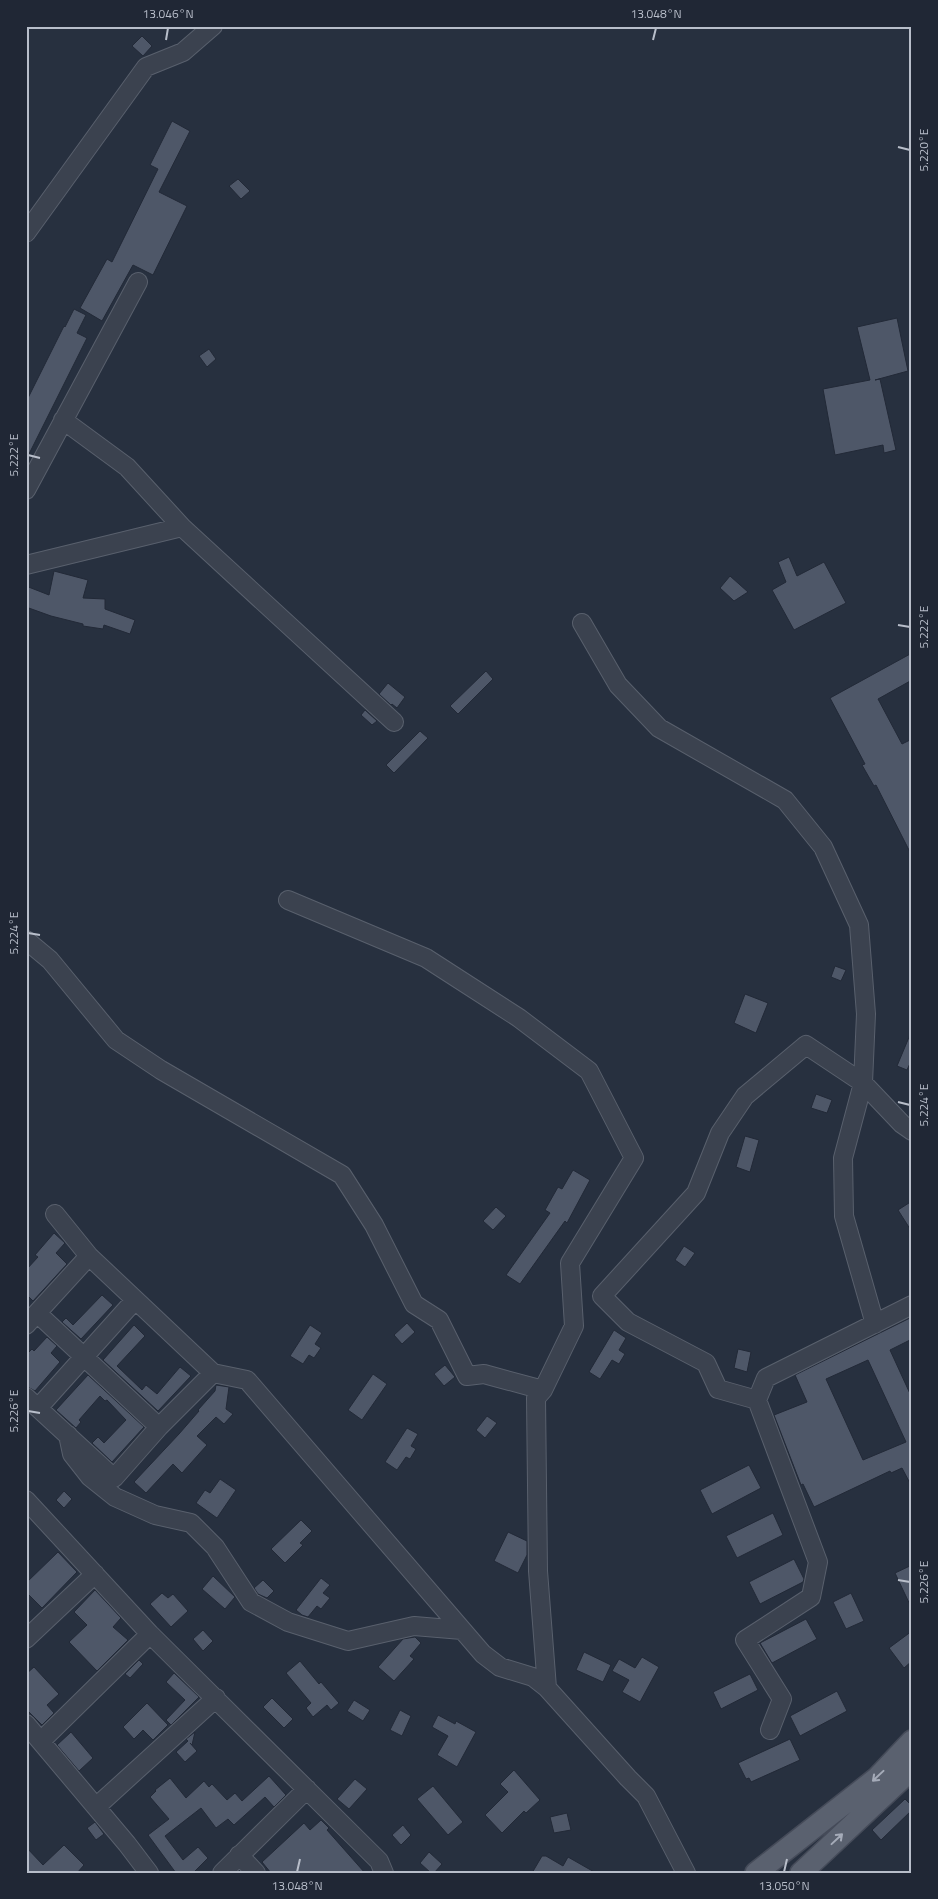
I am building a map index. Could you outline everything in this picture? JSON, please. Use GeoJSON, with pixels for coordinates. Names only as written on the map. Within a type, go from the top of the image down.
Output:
{"type":"FeatureCollection","features":[{"type":"Feature","properties":{"kind":"main road"},"geometry":{"type":"LineString","coordinates":[[756,1873],[776,1855],[877,1778],[912,1741]]}},
{"type":"Feature","properties":{"kind":"main road"},"geometry":{"type":"LineString","coordinates":[[801,1873],[912,1769]]}},
{"type":"Feature","properties":{"kind":"street"},"geometry":{"type":"LineString","coordinates":[[26,233],[146,66],[183,52],[214,26]]}},
{"type":"Feature","properties":{"kind":"street"},"geometry":{"type":"LineString","coordinates":[[26,490],[138,282]]}},
{"type":"Feature","properties":{"kind":"street"},"geometry":{"type":"LineString","coordinates":[[63,420],[127,467],[182,527],[394,722]]}},
{"type":"Feature","properties":{"kind":"street"},"geometry":{"type":"LineString","coordinates":[[26,564],[182,527]]}},
{"type":"Feature","properties":{"kind":"street"},"geometry":{"type":"LineString","coordinates":[[582,623],[618,685],[659,728],[785,800],[823,847],[859,925],[866,1014],[863,1083],[843,1158],[844,1216],[875,1324]]}},
{"type":"Feature","properties":{"kind":"street"},"geometry":{"type":"LineString","coordinates":[[288,900],[426,958],[519,1018],[590,1070],[634,1158],[570,1264],[574,1326],[543,1390],[536,1398],[538,1571],[548,1688]]}},
{"type":"Feature","properties":{"kind":"street"},"geometry":{"type":"LineString","coordinates":[[26,940],[50,960],[116,1040],[161,1070],[342,1174],[374,1225],[414,1304],[439,1320],[468,1376],[484,1374],[543,1390]]}},
{"type":"Feature","properties":{"kind":"street"},"geometry":{"type":"LineString","coordinates":[[757,1400],[718,1389],[706,1364],[628,1322],[602,1296],[696,1193],[720,1133],[745,1096],[806,1045],[863,1083],[902,1124],[912,1131]]}},
{"type":"Feature","properties":{"kind":"street"},"geometry":{"type":"LineString","coordinates":[[55,1214],[89,1256],[213,1373],[247,1380],[483,1654],[500,1666],[533,1677],[548,1688],[646,1796],[686,1873]]}},
{"type":"Feature","properties":{"kind":"street"},"geometry":{"type":"LineString","coordinates":[[89,1256],[32,1319],[84,1357],[159,1427]]}},
{"type":"Feature","properties":{"kind":"street"},"geometry":{"type":"LineString","coordinates":[[135,1300],[84,1357],[32,1402],[114,1478],[159,1427],[213,1373]]}},
{"type":"Feature","properties":{"kind":"street"},"geometry":{"type":"LineString","coordinates":[[770,1730],[782,1699],[745,1640],[811,1598],[818,1562],[757,1400],[766,1378],[912,1305]]}},
{"type":"Feature","properties":{"kind":"street"},"geometry":{"type":"LineString","coordinates":[[68,1435],[72,1454],[90,1477],[115,1497],[155,1516],[191,1522],[215,1547],[250,1602],[288,1622],[348,1641],[414,1626],[462,1630]]}},
{"type":"Feature","properties":{"kind":"street"},"geometry":{"type":"LineString","coordinates":[[26,1500],[150,1634],[379,1861],[384,1873]]}},
{"type":"Feature","properties":{"kind":"street"},"geometry":{"type":"LineString","coordinates":[[26,1639],[95,1574]]}},
{"type":"Feature","properties":{"kind":"street"},"geometry":{"type":"LineString","coordinates":[[41,1741],[150,1634]]}},
{"type":"Feature","properties":{"kind":"street"},"geometry":{"type":"LineString","coordinates":[[96,1807],[216,1698]]}},
{"type":"Feature","properties":{"kind":"street"},"geometry":{"type":"LineString","coordinates":[[26,1724],[149,1873]]}},
{"type":"Feature","properties":{"kind":"street"},"geometry":{"type":"LineString","coordinates":[[222,1873],[307,1789]]}},
{"type":"Feature","properties":{"kind":"street"},"geometry":{"type":"LineString","coordinates":[[239,1856],[256,1873]]}},
{"type":"Feature","properties":{"kind":"building"},"geometry":{"type":"Polygon","coordinates":[[[142,36],[152,46],[143,56],[132,46],[142,36]]]}},
{"type":"Feature","properties":{"kind":"building"},"geometry":{"type":"Polygon","coordinates":[[[172,121],[190,131],[159,192],[187,206],[153,275],[133,265],[102,321],[80,308],[107,259],[112,262],[158,169],[150,165],[172,121]]]}},
{"type":"Feature","properties":{"kind":"building"},"geometry":{"type":"Polygon","coordinates":[[[238,179],[250,191],[241,199],[229,186],[238,179]]]}},
{"type":"Feature","properties":{"kind":"building"},"geometry":{"type":"Polygon","coordinates":[[[74,309],[86,315],[77,333],[87,338],[26,460],[26,402],[74,309]]]}},
{"type":"Feature","properties":{"kind":"building"},"geometry":{"type":"Polygon","coordinates":[[[897,318],[908,371],[875,380],[880,379],[896,450],[884,453],[883,445],[835,455],[823,389],[870,380],[857,327],[897,318]]]}},
{"type":"Feature","properties":{"kind":"building"},"geometry":{"type":"Polygon","coordinates":[[[209,349],[216,359],[207,367],[199,356],[209,349]]]}},
{"type":"Feature","properties":{"kind":"building"},"geometry":{"type":"Polygon","coordinates":[[[789,557],[797,576],[824,562],[846,603],[794,630],[772,590],[786,582],[778,562],[789,557]]]}},
{"type":"Feature","properties":{"kind":"building"},"geometry":{"type":"Polygon","coordinates":[[[54,571],[88,580],[83,598],[105,599],[105,609],[135,620],[130,634],[104,625],[103,629],[83,626],[83,624],[26,607],[26,586],[49,595],[54,571]]]}},
{"type":"Feature","properties":{"kind":"building"},"geometry":{"type":"Polygon","coordinates":[[[730,576],[748,592],[734,601],[720,588],[730,576]]]}},
{"type":"Feature","properties":{"kind":"building"},"geometry":{"type":"Polygon","coordinates":[[[912,653],[912,680],[878,699],[902,744],[912,739],[912,856],[876,785],[874,786],[862,765],[865,764],[830,698],[912,653]]]}},
{"type":"Feature","properties":{"kind":"building"},"geometry":{"type":"Polygon","coordinates":[[[486,671],[493,679],[458,714],[450,706],[486,671]]]}},
{"type":"Feature","properties":{"kind":"building"},"geometry":{"type":"Polygon","coordinates":[[[388,683],[405,697],[397,708],[379,694],[388,683]]]}},
{"type":"Feature","properties":{"kind":"building"},"geometry":{"type":"Polygon","coordinates":[[[365,710],[377,721],[372,725],[361,715],[365,710]]]}},
{"type":"Feature","properties":{"kind":"building"},"geometry":{"type":"Polygon","coordinates":[[[420,731],[428,738],[394,773],[386,765],[420,731]]]}},
{"type":"Feature","properties":{"kind":"building"},"geometry":{"type":"Polygon","coordinates":[[[835,966],[846,970],[841,981],[831,977],[835,966]]]}},
{"type":"Feature","properties":{"kind":"building"},"geometry":{"type":"Polygon","coordinates":[[[745,994],[768,1003],[756,1033],[734,1023],[745,994]]]}},
{"type":"Feature","properties":{"kind":"building"},"geometry":{"type":"Polygon","coordinates":[[[912,1030],[912,1059],[907,1070],[897,1066],[912,1030]]]}},
{"type":"Feature","properties":{"kind":"building"},"geometry":{"type":"Polygon","coordinates":[[[816,1094],[832,1100],[827,1113],[811,1108],[816,1094]]]}},
{"type":"Feature","properties":{"kind":"building"},"geometry":{"type":"Polygon","coordinates":[[[745,1136],[759,1140],[750,1172],[736,1167],[745,1136]]]}},
{"type":"Feature","properties":{"kind":"building"},"geometry":{"type":"Polygon","coordinates":[[[573,1170],[590,1180],[567,1223],[565,1221],[520,1284],[506,1275],[550,1213],[545,1210],[558,1187],[562,1189],[573,1170]]]}},
{"type":"Feature","properties":{"kind":"building"},"geometry":{"type":"Polygon","coordinates":[[[912,1201],[912,1232],[898,1210],[912,1201]]]}},
{"type":"Feature","properties":{"kind":"building"},"geometry":{"type":"Polygon","coordinates":[[[496,1207],[506,1216],[493,1230],[483,1221],[496,1207]]]}},
{"type":"Feature","properties":{"kind":"building"},"geometry":{"type":"Polygon","coordinates":[[[54,1233],[65,1243],[56,1253],[67,1264],[33,1301],[26,1294],[26,1270],[38,1257],[35,1255],[54,1233]]]}},
{"type":"Feature","properties":{"kind":"building"},"geometry":{"type":"Polygon","coordinates":[[[684,1246],[695,1253],[685,1267],[675,1260],[684,1246]]]}},
{"type":"Feature","properties":{"kind":"building"},"geometry":{"type":"Polygon","coordinates":[[[102,1295],[113,1305],[81,1339],[62,1322],[66,1318],[73,1325],[102,1295]]]}},
{"type":"Feature","properties":{"kind":"building"},"geometry":{"type":"Polygon","coordinates":[[[912,1317],[912,1339],[890,1350],[912,1398],[912,1487],[902,1468],[891,1473],[890,1471],[814,1507],[803,1484],[801,1485],[774,1415],[807,1402],[795,1375],[912,1317]],[[868,1360],[826,1379],[863,1460],[906,1442],[868,1360]]]}},
{"type":"Feature","properties":{"kind":"building"},"geometry":{"type":"Polygon","coordinates":[[[407,1323],[415,1332],[402,1344],[394,1335],[407,1323]]]}},
{"type":"Feature","properties":{"kind":"building"},"geometry":{"type":"Polygon","coordinates":[[[134,1325],[145,1336],[117,1366],[142,1390],[146,1385],[157,1394],[180,1367],[191,1376],[158,1411],[103,1360],[134,1325]]]}},
{"type":"Feature","properties":{"kind":"building"},"geometry":{"type":"Polygon","coordinates":[[[310,1325],[322,1333],[315,1344],[321,1348],[314,1358],[309,1355],[303,1364],[290,1356],[310,1325]]]}},
{"type":"Feature","properties":{"kind":"building"},"geometry":{"type":"Polygon","coordinates":[[[614,1330],[626,1338],[619,1350],[625,1354],[619,1364],[612,1360],[600,1379],[589,1372],[614,1330]]]}},
{"type":"Feature","properties":{"kind":"building"},"geometry":{"type":"Polygon","coordinates":[[[47,1337],[57,1346],[51,1353],[60,1362],[35,1391],[26,1386],[26,1355],[32,1349],[34,1351],[47,1337]]]}},
{"type":"Feature","properties":{"kind":"building"},"geometry":{"type":"Polygon","coordinates":[[[738,1349],[751,1352],[747,1372],[734,1368],[738,1349]]]}},
{"type":"Feature","properties":{"kind":"building"},"geometry":{"type":"Polygon","coordinates":[[[445,1365],[455,1377],[444,1386],[434,1374],[445,1365]]]}},
{"type":"Feature","properties":{"kind":"building"},"geometry":{"type":"Polygon","coordinates":[[[373,1374],[387,1384],[362,1420],[348,1410],[373,1374]]]}},
{"type":"Feature","properties":{"kind":"building"},"geometry":{"type":"Polygon","coordinates":[[[88,1375],[144,1427],[112,1462],[92,1443],[98,1437],[104,1443],[126,1420],[107,1400],[105,1401],[100,1396],[79,1420],[81,1422],[76,1428],[56,1410],[88,1375]]]}},
{"type":"Feature","properties":{"kind":"building"},"geometry":{"type":"Polygon","coordinates":[[[216,1385],[229,1387],[226,1409],[233,1414],[224,1424],[216,1417],[197,1436],[207,1445],[182,1473],[173,1464],[146,1493],[134,1482],[199,1411],[215,1391],[216,1385]]]}},
{"type":"Feature","properties":{"kind":"building"},"geometry":{"type":"Polygon","coordinates":[[[487,1416],[497,1423],[485,1438],[476,1430],[487,1416]]]}},
{"type":"Feature","properties":{"kind":"building"},"geometry":{"type":"Polygon","coordinates":[[[407,1428],[418,1434],[411,1446],[416,1449],[410,1459],[406,1457],[397,1470],[385,1462],[407,1428]]]}},
{"type":"Feature","properties":{"kind":"building"},"geometry":{"type":"Polygon","coordinates":[[[749,1465],[761,1488],[712,1514],[700,1490],[749,1465]]]}},
{"type":"Feature","properties":{"kind":"building"},"geometry":{"type":"Polygon","coordinates":[[[220,1479],[236,1490],[217,1518],[196,1503],[205,1490],[210,1493],[220,1479]]]}},
{"type":"Feature","properties":{"kind":"building"},"geometry":{"type":"Polygon","coordinates":[[[64,1491],[72,1499],[64,1508],[56,1500],[64,1491]]]}},
{"type":"Feature","properties":{"kind":"building"},"geometry":{"type":"Polygon","coordinates":[[[773,1513],[783,1535],[737,1558],[726,1536],[773,1513]]]}},
{"type":"Feature","properties":{"kind":"building"},"geometry":{"type":"Polygon","coordinates":[[[301,1520],[312,1531],[300,1543],[303,1545],[285,1563],[271,1549],[301,1520]]]}},
{"type":"Feature","properties":{"kind":"building"},"geometry":{"type":"Polygon","coordinates":[[[508,1532],[527,1541],[527,1555],[518,1573],[494,1561],[508,1532]]]}},
{"type":"Feature","properties":{"kind":"building"},"geometry":{"type":"Polygon","coordinates":[[[58,1552],[77,1572],[42,1608],[26,1592],[26,1583],[58,1552]]]}},
{"type":"Feature","properties":{"kind":"building"},"geometry":{"type":"Polygon","coordinates":[[[794,1559],[804,1579],[803,1582],[760,1604],[749,1582],[794,1559]]]}},
{"type":"Feature","properties":{"kind":"building"},"geometry":{"type":"Polygon","coordinates":[[[912,1565],[912,1609],[895,1573],[912,1565]]]}},
{"type":"Feature","properties":{"kind":"building"},"geometry":{"type":"Polygon","coordinates":[[[213,1576],[235,1597],[225,1609],[202,1589],[213,1576]]]}},
{"type":"Feature","properties":{"kind":"building"},"geometry":{"type":"Polygon","coordinates":[[[321,1578],[330,1585],[323,1593],[330,1598],[321,1609],[317,1606],[308,1617],[302,1615],[296,1610],[321,1578]]]}},
{"type":"Feature","properties":{"kind":"building"},"geometry":{"type":"Polygon","coordinates":[[[263,1580],[274,1591],[267,1598],[258,1594],[254,1588],[263,1580]]]}},
{"type":"Feature","properties":{"kind":"building"},"geometry":{"type":"Polygon","coordinates":[[[95,1590],[121,1618],[113,1627],[128,1640],[97,1671],[69,1642],[87,1625],[74,1612],[95,1590]]]}},
{"type":"Feature","properties":{"kind":"building"},"geometry":{"type":"Polygon","coordinates":[[[162,1593],[168,1598],[173,1594],[188,1611],[171,1627],[150,1604],[162,1593]]]}},
{"type":"Feature","properties":{"kind":"building"},"geometry":{"type":"Polygon","coordinates":[[[851,1593],[864,1621],[846,1629],[833,1602],[851,1593]]]}},
{"type":"Feature","properties":{"kind":"building"},"geometry":{"type":"Polygon","coordinates":[[[806,1619],[817,1639],[772,1663],[760,1643],[806,1619]]]}},
{"type":"Feature","properties":{"kind":"building"},"geometry":{"type":"Polygon","coordinates":[[[203,1630],[213,1641],[203,1651],[193,1639],[203,1630]]]}},
{"type":"Feature","properties":{"kind":"building"},"geometry":{"type":"Polygon","coordinates":[[[912,1631],[912,1661],[904,1668],[889,1648],[912,1631]]]}},
{"type":"Feature","properties":{"kind":"building"},"geometry":{"type":"Polygon","coordinates":[[[415,1637],[421,1643],[410,1656],[414,1659],[394,1681],[378,1667],[403,1639],[415,1637]]]}},
{"type":"Feature","properties":{"kind":"building"},"geometry":{"type":"Polygon","coordinates":[[[584,1652],[611,1665],[603,1682],[576,1670],[584,1652]]]}},
{"type":"Feature","properties":{"kind":"building"},"geometry":{"type":"Polygon","coordinates":[[[642,1657],[659,1667],[640,1702],[622,1692],[629,1680],[612,1671],[619,1659],[635,1668],[642,1657]]]}},
{"type":"Feature","properties":{"kind":"building"},"geometry":{"type":"Polygon","coordinates":[[[139,1660],[143,1664],[130,1678],[125,1674],[139,1660]]]}},
{"type":"Feature","properties":{"kind":"building"},"geometry":{"type":"Polygon","coordinates":[[[300,1661],[319,1684],[321,1682],[339,1703],[331,1710],[327,1705],[313,1717],[306,1708],[311,1703],[286,1673],[300,1661]]]}},
{"type":"Feature","properties":{"kind":"building"},"geometry":{"type":"Polygon","coordinates":[[[34,1667],[59,1694],[47,1705],[54,1713],[42,1725],[26,1709],[26,1674],[34,1667]]]}},
{"type":"Feature","properties":{"kind":"building"},"geometry":{"type":"Polygon","coordinates":[[[174,1673],[199,1697],[171,1725],[166,1720],[185,1700],[166,1682],[174,1673]]]}},
{"type":"Feature","properties":{"kind":"building"},"geometry":{"type":"Polygon","coordinates":[[[750,1674],[758,1690],[721,1709],[713,1692],[750,1674]]]}},
{"type":"Feature","properties":{"kind":"building"},"geometry":{"type":"Polygon","coordinates":[[[837,1691],[847,1711],[800,1736],[790,1716],[837,1691]]]}},
{"type":"Feature","properties":{"kind":"building"},"geometry":{"type":"Polygon","coordinates":[[[272,1698],[293,1719],[284,1728],[263,1707],[272,1698]]]}},
{"type":"Feature","properties":{"kind":"building"},"geometry":{"type":"Polygon","coordinates":[[[354,1700],[370,1710],[363,1721],[347,1711],[354,1700]]]}},
{"type":"Feature","properties":{"kind":"building"},"geometry":{"type":"Polygon","coordinates":[[[147,1703],[168,1725],[153,1740],[143,1730],[134,1739],[123,1727],[147,1703]]]}},
{"type":"Feature","properties":{"kind":"building"},"geometry":{"type":"Polygon","coordinates":[[[400,1710],[411,1716],[402,1736],[390,1730],[400,1710]]]}},
{"type":"Feature","properties":{"kind":"building"},"geometry":{"type":"Polygon","coordinates":[[[438,1715],[455,1724],[456,1721],[476,1732],[457,1767],[437,1755],[448,1736],[432,1727],[438,1715]]]}},
{"type":"Feature","properties":{"kind":"building"},"geometry":{"type":"Polygon","coordinates":[[[71,1732],[93,1758],[79,1771],[57,1745],[71,1732]]]}},
{"type":"Feature","properties":{"kind":"building"},"geometry":{"type":"Polygon","coordinates":[[[195,1732],[192,1745],[190,1743],[197,1751],[185,1762],[176,1752],[188,1741],[186,1739],[195,1732]]]}},
{"type":"Feature","properties":{"kind":"building"},"geometry":{"type":"Polygon","coordinates":[[[790,1739],[800,1760],[751,1782],[749,1778],[746,1779],[738,1763],[790,1739]]]}},
{"type":"Feature","properties":{"kind":"building"},"geometry":{"type":"Polygon","coordinates":[[[514,1770],[540,1800],[526,1813],[524,1811],[502,1833],[485,1815],[508,1792],[500,1784],[514,1770]]]}},
{"type":"Feature","properties":{"kind":"building"},"geometry":{"type":"Polygon","coordinates":[[[269,1776],[286,1795],[274,1807],[265,1797],[234,1825],[228,1819],[216,1828],[201,1808],[165,1836],[183,1860],[198,1847],[208,1858],[193,1873],[176,1873],[148,1835],[169,1819],[150,1797],[155,1790],[170,1778],[186,1798],[204,1781],[209,1787],[212,1784],[227,1800],[235,1793],[242,1801],[269,1776]]]}},
{"type":"Feature","properties":{"kind":"building"},"geometry":{"type":"Polygon","coordinates":[[[355,1779],[367,1789],[349,1809],[337,1799],[355,1779]]]}},
{"type":"Feature","properties":{"kind":"building"},"geometry":{"type":"Polygon","coordinates":[[[433,1786],[463,1822],[448,1835],[417,1799],[433,1786]]]}},
{"type":"Feature","properties":{"kind":"building"},"geometry":{"type":"Polygon","coordinates":[[[905,1799],[912,1806],[912,1810],[881,1840],[872,1830],[905,1799]]]}},
{"type":"Feature","properties":{"kind":"building"},"geometry":{"type":"Polygon","coordinates":[[[567,1813],[571,1830],[554,1833],[550,1817],[567,1813]]]}},
{"type":"Feature","properties":{"kind":"building"},"geometry":{"type":"Polygon","coordinates":[[[321,1820],[329,1828],[327,1830],[365,1873],[271,1873],[262,1862],[304,1823],[310,1830],[321,1820]]]}},
{"type":"Feature","properties":{"kind":"building"},"geometry":{"type":"Polygon","coordinates":[[[95,1822],[104,1834],[96,1840],[87,1828],[95,1822]]]}},
{"type":"Feature","properties":{"kind":"building"},"geometry":{"type":"Polygon","coordinates":[[[403,1825],[411,1835],[401,1845],[392,1835],[403,1825]]]}},
{"type":"Feature","properties":{"kind":"building"},"geometry":{"type":"Polygon","coordinates":[[[64,1845],[84,1865],[77,1873],[26,1873],[26,1847],[43,1865],[64,1845]]]}},
{"type":"Feature","properties":{"kind":"building"},"geometry":{"type":"Polygon","coordinates":[[[429,1852],[442,1864],[434,1873],[431,1873],[420,1863],[429,1852]]]}},
{"type":"Feature","properties":{"kind":"building"},"geometry":{"type":"Polygon","coordinates":[[[542,1856],[546,1856],[563,1866],[568,1857],[596,1873],[532,1873],[542,1856]]]}}]}
